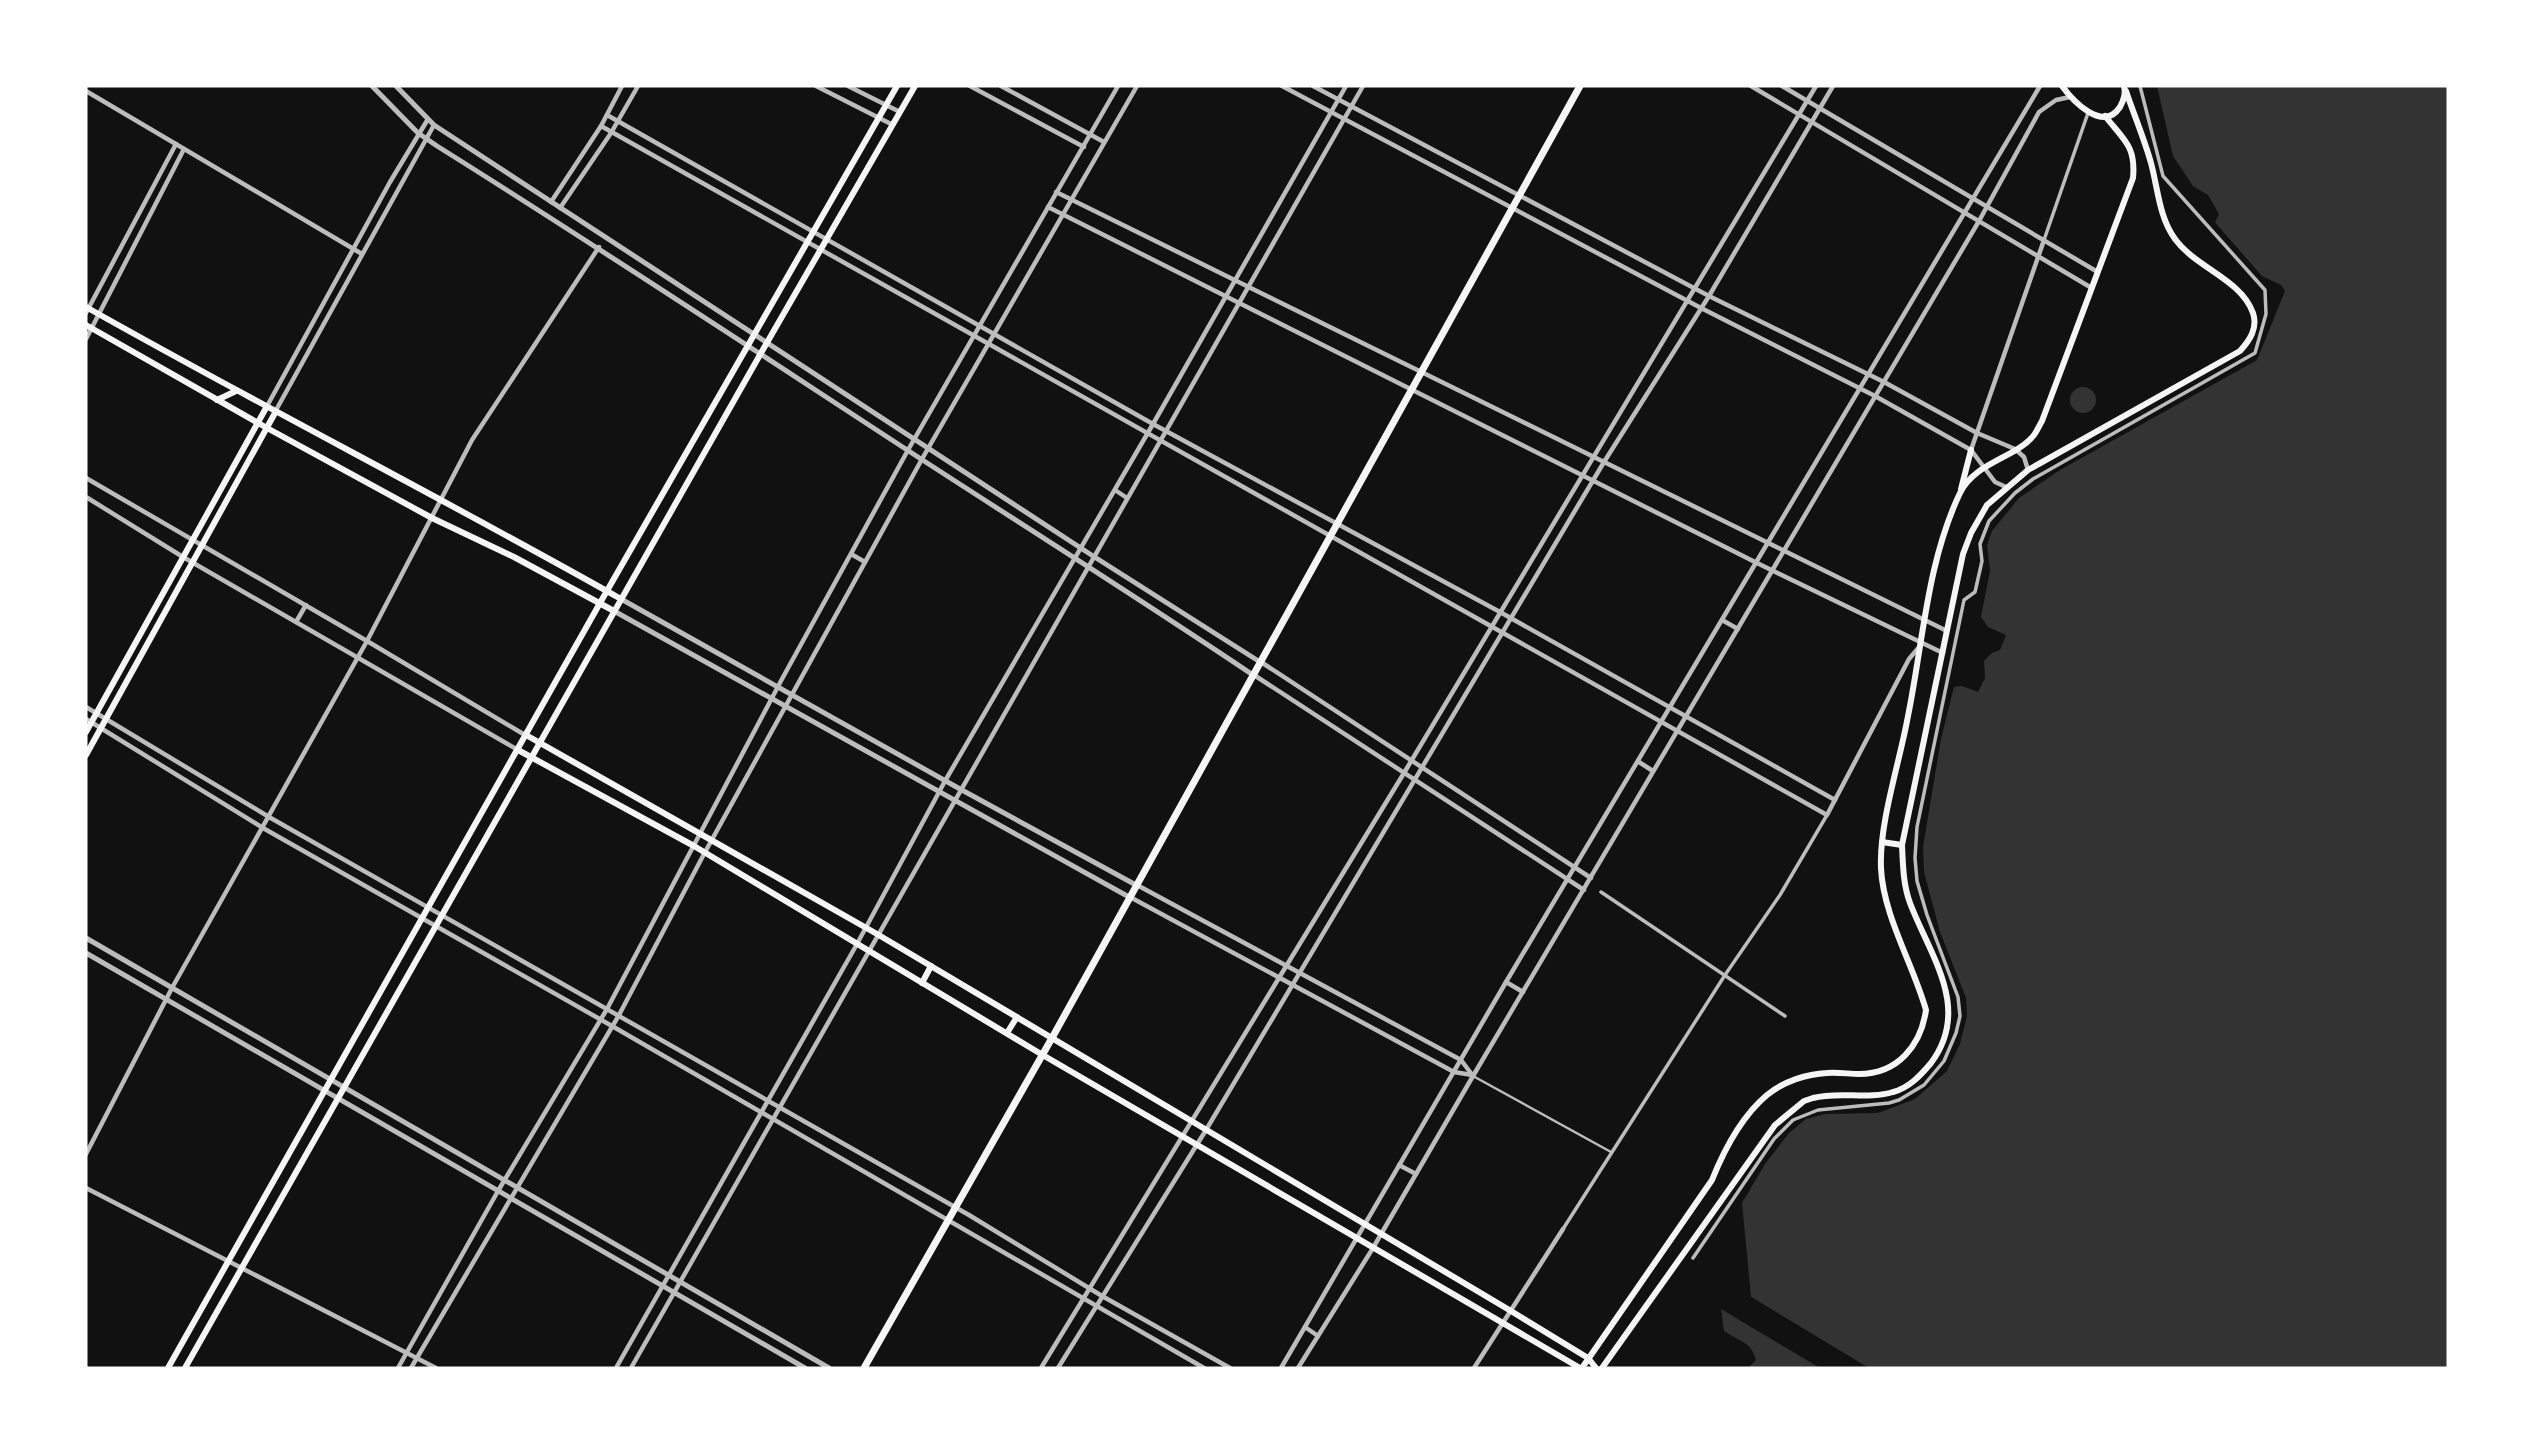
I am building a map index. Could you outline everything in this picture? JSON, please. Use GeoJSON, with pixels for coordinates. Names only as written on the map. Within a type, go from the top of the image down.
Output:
{"type":"FeatureCollection","features":[{"type":"Feature","properties":{"kind":"main road"},"geometry":{"type":"LineString","coordinates":[[168,1368],[600,603],[897,86]]}},
{"type":"Feature","properties":{"kind":"main road"},"geometry":{"type":"LineString","coordinates":[[185,1368],[915,86]]}},
{"type":"Feature","properties":{"kind":"main road"},"geometry":{"type":"LineString","coordinates":[[864,1368],[1052,1038],[1580,86]]}},
{"type":"Feature","properties":{"kind":"main road"},"geometry":{"type":"LineString","coordinates":[[2062,86],[2088,113],[2105,116],[2116,112],[2122,103],[2125,88]]}},
{"type":"Feature","properties":{"kind":"main road"},"geometry":{"type":"LineString","coordinates":[[1602,1368],[1677,1266],[1759,1145],[1791,1110],[1804,1101],[1819,1097],[1893,1092],[1906,1087],[1918,1077],[1937,1055],[1950,1013],[1946,987],[1909,901],[1903,874],[1902,845],[1963,554],[1970,533],[1987,505],[2028,470],[2240,351],[2253,332],[2255,321],[2240,292],[2192,256],[2177,242],[2166,226],[2150,161],[2125,88]]}},
{"type":"Feature","properties":{"kind":"main road"},"geometry":{"type":"LineString","coordinates":[[1961,491],[1984,467],[2035,435],[2042,421],[2133,178],[2134,160],[2129,145],[2105,116]]}},
{"type":"Feature","properties":{"kind":"main road"},"geometry":{"type":"LineString","coordinates":[[87,309],[351,454],[540,552],[621,599]]}},
{"type":"Feature","properties":{"kind":"main road"},"geometry":{"type":"LineString","coordinates":[[89,326],[342,470],[432,518],[532,566],[614,611]]}},
{"type":"Feature","properties":{"kind":"main road"},"geometry":{"type":"LineString","coordinates":[[217,400],[236,391]]}},
{"type":"Feature","properties":{"kind":"main road"},"geometry":{"type":"LineString","coordinates":[[86,732],[89,721],[97,713],[266,408]]}},
{"type":"Feature","properties":{"kind":"main road"},"geometry":{"type":"LineString","coordinates":[[86,755],[275,413]]}},
{"type":"Feature","properties":{"kind":"main road"},"geometry":{"type":"LineString","coordinates":[[518,750],[694,846],[1041,1054],[1581,1368],[1662,1256],[1712,1180],[1724,1152],[1754,1108],[1768,1094],[1806,1076],[1830,1072],[1861,1074],[1896,1064],[1908,1054],[1924,1026],[1926,1010],[1884,895],[1882,842],[1937,559],[1961,491],[1971,450]]}},
{"type":"Feature","properties":{"kind":"main road"},"geometry":{"type":"LineString","coordinates":[[342,470],[351,454]]}},
{"type":"Feature","properties":{"kind":"main road"},"geometry":{"type":"LineString","coordinates":[[532,566],[540,552]]}},
{"type":"Feature","properties":{"kind":"main road"},"geometry":{"type":"LineString","coordinates":[[526,736],[877,934],[1511,1311],[1588,1358],[1596,1368]]}},
{"type":"Feature","properties":{"kind":"main road"},"geometry":{"type":"LineString","coordinates":[[1882,842],[1902,845]]}},
{"type":"Feature","properties":{"kind":"main road"},"geometry":{"type":"LineString","coordinates":[[922,983],[931,966]]}},
{"type":"Feature","properties":{"kind":"main road"},"geometry":{"type":"LineString","coordinates":[[1007,1033],[1017,1017]]}},
{"type":"Feature","properties":{"kind":"main road"},"geometry":{"type":"LineString","coordinates":[[1662,1256],[1677,1266]]}},
{"type":"Feature","properties":{"kind":"street"},"geometry":{"type":"LineString","coordinates":[[372,86],[425,138],[599,247],[908,450],[1076,556],[1253,675],[1584,890]]}},
{"type":"Feature","properties":{"kind":"street"},"geometry":{"type":"LineString","coordinates":[[396,86],[434,125],[1591,878]]}},
{"type":"Feature","properties":{"kind":"street"},"geometry":{"type":"LineString","coordinates":[[551,202],[601,126],[622,86]]}},
{"type":"Feature","properties":{"kind":"street"},"geometry":{"type":"LineString","coordinates":[[560,208],[611,133],[638,86]]}},
{"type":"Feature","properties":{"kind":"street"},"geometry":{"type":"LineString","coordinates":[[816,86],[893,125]]}},
{"type":"Feature","properties":{"kind":"street"},"geometry":{"type":"LineString","coordinates":[[848,86],[900,112]]}},
{"type":"Feature","properties":{"kind":"street"},"geometry":{"type":"LineString","coordinates":[[970,86],[1084,146]]}},
{"type":"Feature","properties":{"kind":"street"},"geometry":{"type":"LineString","coordinates":[[1001,86],[1104,142]]}},
{"type":"Feature","properties":{"kind":"street"},"geometry":{"type":"LineString","coordinates":[[398,1368],[504,1180],[601,1020],[908,450],[1118,86]]}},
{"type":"Feature","properties":{"kind":"street"},"geometry":{"type":"LineString","coordinates":[[411,1368],[619,1015],[864,562],[1062,212],[1137,86]]}},
{"type":"Feature","properties":{"kind":"street"},"geometry":{"type":"LineString","coordinates":[[1282,86],[1513,206],[1701,308],[1875,396],[1971,450],[1995,482],[2006,487]]}},
{"type":"Feature","properties":{"kind":"street"},"geometry":{"type":"LineString","coordinates":[[1313,86],[1709,296],[1869,374],[1977,433],[2015,449],[2024,457],[2028,470]]}},
{"type":"Feature","properties":{"kind":"street"},"geometry":{"type":"LineString","coordinates":[[616,1368],[857,944],[945,780],[1115,490],[1346,86]]}},
{"type":"Feature","properties":{"kind":"street"},"geometry":{"type":"LineString","coordinates":[[631,1368],[867,950],[1363,86]]}},
{"type":"Feature","properties":{"kind":"street"},"geometry":{"type":"LineString","coordinates":[[1751,86],[2090,287]]}},
{"type":"Feature","properties":{"kind":"street"},"geometry":{"type":"LineString","coordinates":[[1782,86],[2096,271]]}},
{"type":"Feature","properties":{"kind":"street"},"geometry":{"type":"LineString","coordinates":[[1041,1368],[1184,1137],[1816,86]]}},
{"type":"Feature","properties":{"kind":"street"},"geometry":{"type":"LineString","coordinates":[[1058,1368],[1206,1130],[1604,462],[1709,296],[1833,86]]}},
{"type":"Feature","properties":{"kind":"street"},"geometry":{"type":"LineString","coordinates":[[1281,1368],[1506,982],[2040,86]]}},
{"type":"Feature","properties":{"kind":"street"},"geometry":{"type":"LineString","coordinates":[[1693,1258],[1774,1139],[1793,1120],[1818,1110],[1889,1103],[1911,1094],[1936,1073],[1954,1040],[1960,1016],[1958,997],[1917,881],[1916,837],[1964,600],[1975,592],[1982,561],[1980,544],[1989,521],[2000,507],[2033,479],[2255,353],[2266,314],[2265,290],[2163,176],[2140,86]]}},
{"type":"Feature","properties":{"kind":"street"},"geometry":{"type":"LineString","coordinates":[[86,90],[362,254]]}},
{"type":"Feature","properties":{"kind":"street"},"geometry":{"type":"LineString","coordinates":[[1298,1368],[1373,1248],[1979,221],[2039,112],[2056,100],[2070,97]]}},
{"type":"Feature","properties":{"kind":"street"},"geometry":{"type":"LineString","coordinates":[[1971,450],[2088,113]]}},
{"type":"Feature","properties":{"kind":"street"},"geometry":{"type":"LineString","coordinates":[[607,115],[1153,424],[1500,612],[1835,800]]}},
{"type":"Feature","properties":{"kind":"street"},"geometry":{"type":"LineString","coordinates":[[266,408],[418,132],[428,119]]}},
{"type":"Feature","properties":{"kind":"street"},"geometry":{"type":"LineString","coordinates":[[275,413],[434,125]]}},
{"type":"Feature","properties":{"kind":"street"},"geometry":{"type":"LineString","coordinates":[[601,126],[1504,631],[1827,815]]}},
{"type":"Feature","properties":{"kind":"street"},"geometry":{"type":"LineString","coordinates":[[87,309],[176,144]]}},
{"type":"Feature","properties":{"kind":"street"},"geometry":{"type":"LineString","coordinates":[[86,339],[89,326],[99,314],[184,149]]}},
{"type":"Feature","properties":{"kind":"street"},"geometry":{"type":"LineString","coordinates":[[390,182],[399,187]]}},
{"type":"Feature","properties":{"kind":"street"},"geometry":{"type":"LineString","coordinates":[[1056,192],[1948,631]]}},
{"type":"Feature","properties":{"kind":"street"},"geometry":{"type":"LineString","coordinates":[[1048,207],[1757,563],[1943,653]]}},
{"type":"Feature","properties":{"kind":"street"},"geometry":{"type":"LineString","coordinates":[[86,1153],[172,988],[368,641],[472,440],[599,247]]}},
{"type":"Feature","properties":{"kind":"street"},"geometry":{"type":"LineString","coordinates":[[86,478],[526,736]]}},
{"type":"Feature","properties":{"kind":"street"},"geometry":{"type":"LineString","coordinates":[[1115,490],[1127,498]]}},
{"type":"Feature","properties":{"kind":"street"},"geometry":{"type":"LineString","coordinates":[[86,496],[183,557],[518,750]]}},
{"type":"Feature","properties":{"kind":"street"},"geometry":{"type":"LineString","coordinates":[[851,554],[864,562]]}},
{"type":"Feature","properties":{"kind":"street"},"geometry":{"type":"LineString","coordinates":[[621,599],[960,789],[1461,1060],[1473,1076]]}},
{"type":"Feature","properties":{"kind":"street"},"geometry":{"type":"LineString","coordinates":[[296,622],[306,605]]}},
{"type":"Feature","properties":{"kind":"street"},"geometry":{"type":"LineString","coordinates":[[614,611],[1129,897],[1454,1072],[1473,1076]]}},
{"type":"Feature","properties":{"kind":"street"},"geometry":{"type":"LineString","coordinates":[[1722,620],[1738,629]]}},
{"type":"Feature","properties":{"kind":"street"},"geometry":{"type":"LineString","coordinates":[[1474,1368],[1725,975],[1780,895],[1827,815],[1909,659],[1922,645]]}},
{"type":"Feature","properties":{"kind":"street"},"geometry":{"type":"LineString","coordinates":[[86,706],[269,817],[955,1207],[1102,1296],[1230,1368]]}},
{"type":"Feature","properties":{"kind":"street"},"geometry":{"type":"LineString","coordinates":[[89,721],[262,828],[612,1026],[1204,1368]]}},
{"type":"Feature","properties":{"kind":"street"},"geometry":{"type":"LineString","coordinates":[[1639,762],[1653,771]]}},
{"type":"Feature","properties":{"kind":"street"},"geometry":{"type":"LineString","coordinates":[[1601,891],[1785,1016]]}},
{"type":"Feature","properties":{"kind":"street"},"geometry":{"type":"LineString","coordinates":[[86,938],[829,1368]]}},
{"type":"Feature","properties":{"kind":"street"},"geometry":{"type":"LineString","coordinates":[[86,953],[805,1368]]}},
{"type":"Feature","properties":{"kind":"street"},"geometry":{"type":"LineString","coordinates":[[1506,982],[1523,992]]}},
{"type":"Feature","properties":{"kind":"street"},"geometry":{"type":"LineString","coordinates":[[1399,1165],[1416,1174]]}},
{"type":"Feature","properties":{"kind":"street"},"geometry":{"type":"LineString","coordinates":[[86,1188],[436,1368]]}},
{"type":"Feature","properties":{"kind":"street"},"geometry":{"type":"LineString","coordinates":[[1305,1327],[1318,1336]]}},
{"type":"Feature","properties":{"kind":"lane"},"geometry":{"type":"LineString","coordinates":[[1473,1076],[1611,1152]]}},
{"type":"Feature","properties":{"kind":"shaded area"},"geometry":{"type":"Polygon","coordinates":[[[2157,86],[2448,86],[2448,1368],[1869,1368],[1751,1297],[1742,1203],[1765,1164],[1789,1133],[1806,1119],[1825,1114],[1878,1113],[1915,1099],[1947,1071],[1960,1044],[1967,1016],[1966,998],[1940,932],[1924,872],[1923,847],[1941,739],[1954,687],[1962,686],[1978,692],[1985,678],[1984,661],[2000,650],[2006,635],[1988,627],[1981,617],[1990,571],[1987,545],[1992,531],[2019,498],[2060,470],[2257,360],[2285,291],[2281,285],[2262,276],[2218,226],[2215,222],[2219,214],[2208,195],[2193,186],[2173,156],[2157,86]]]}},
{"type":"Feature","properties":{"kind":"shaded area"},"geometry":{"type":"Polygon","coordinates":[[[2083,387],[2092,391],[2096,400],[2092,409],[2083,413],[2074,409],[2070,400],[2074,391],[2083,387]]]}},
{"type":"Feature","properties":{"kind":"shaded area"},"geometry":{"type":"Polygon","coordinates":[[[1721,1309],[1820,1368],[1748,1368],[1756,1360],[1754,1354],[1747,1345],[1724,1331],[1721,1309]]]}},
{"type":"Feature","properties":{"kind":"pier"},"geometry":{"type":"Polygon","coordinates":[[[1747,1295],[1751,1297],[1865,1368],[1749,1300],[1747,1295]]]}}]}
